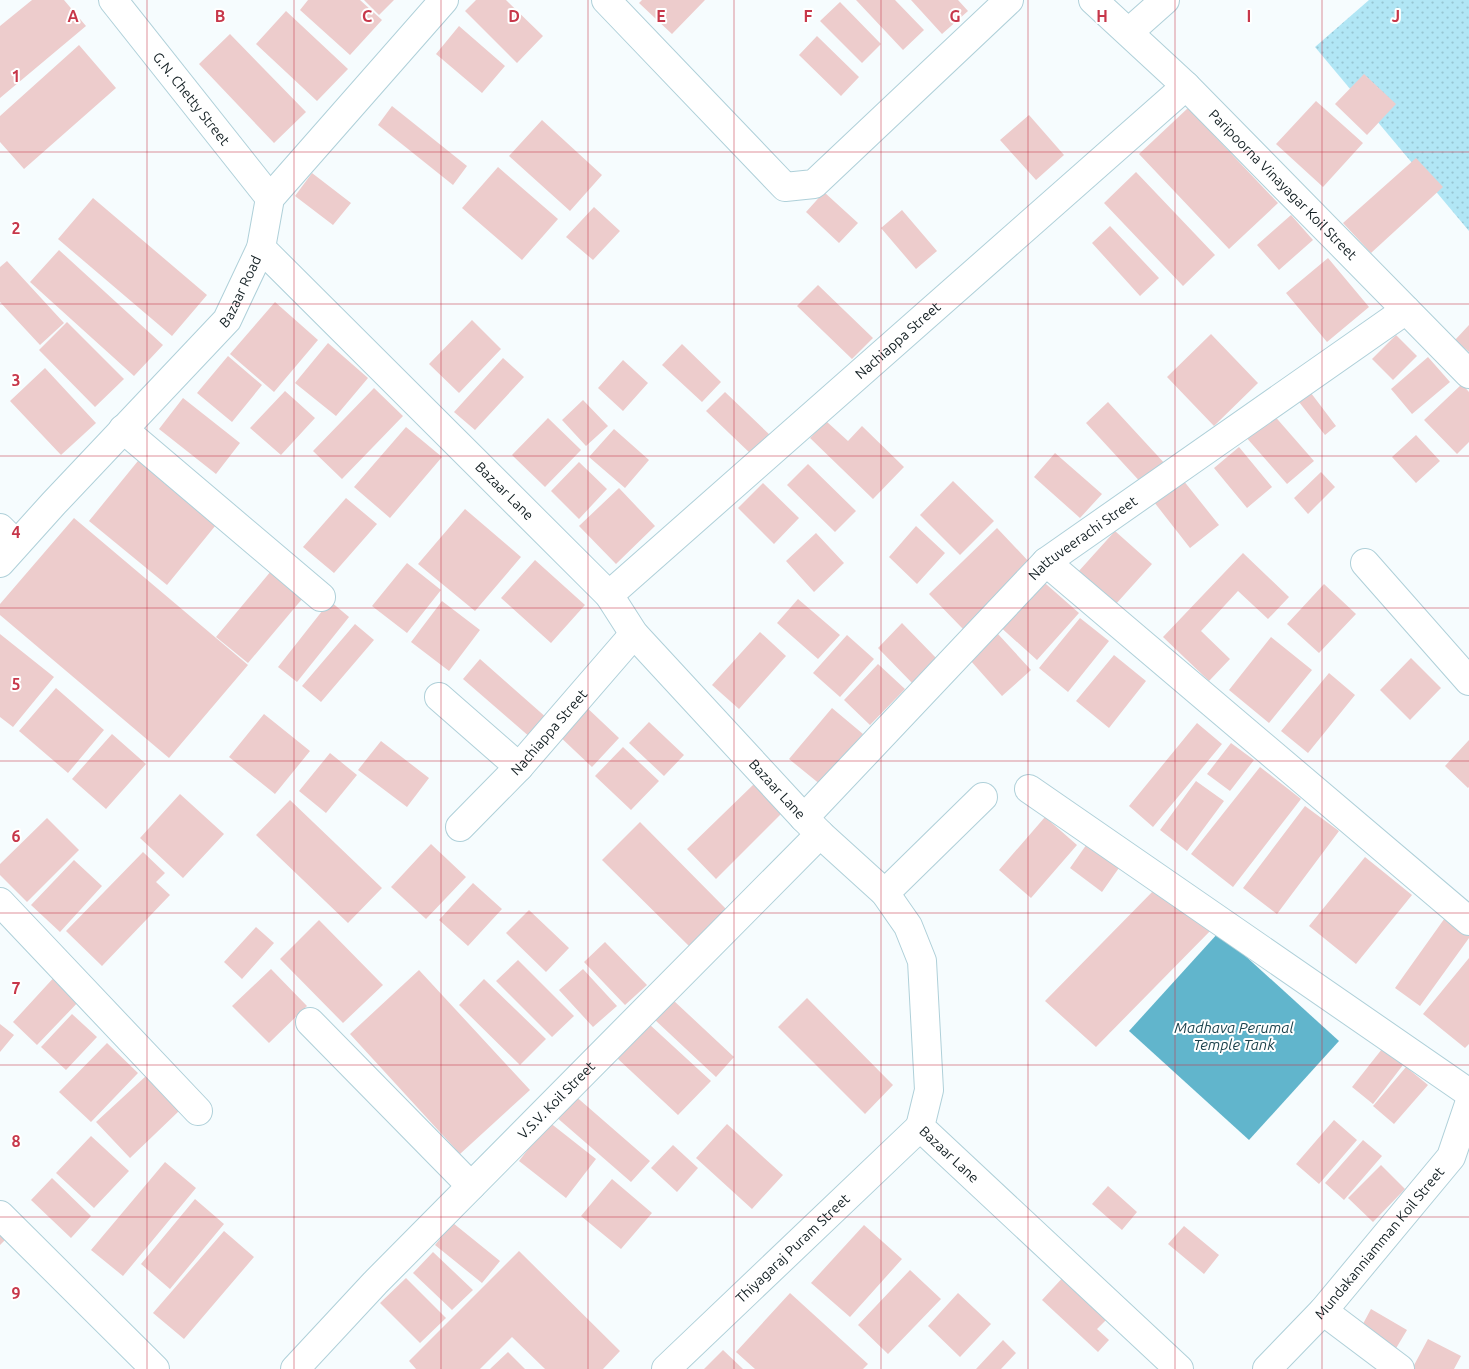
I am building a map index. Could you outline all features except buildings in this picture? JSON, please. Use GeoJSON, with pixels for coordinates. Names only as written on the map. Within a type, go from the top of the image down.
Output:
{"type":"FeatureCollection","features":[{"type":"Feature","properties":{"kind":"street","name":"G.N. Chetty Street"},"geometry":{"type":"LineString","coordinates":[[113,0],[270,198]]}},
{"type":"Feature","properties":{"kind":"street"},"geometry":{"type":"LineString","coordinates":[[270,198],[444,0]]}},
{"type":"Feature","properties":{"kind":"street"},"geometry":{"type":"LineString","coordinates":[[606,0],[785,187],[814,184],[1009,0]]}},
{"type":"Feature","properties":{"kind":"street","name":"Paripoorna Vinayagar Koil Street"},"geometry":{"type":"LineString","coordinates":[[1093,0],[1186,86],[1469,374]]}},
{"type":"Feature","properties":{"kind":"street"},"geometry":{"type":"LineString","coordinates":[[1129,32],[1165,0]]}},
{"type":"Feature","properties":{"kind":"street","name":"Nachiappa Street"},"geometry":{"type":"LineString","coordinates":[[609,595],[1186,86]]}},
{"type":"Feature","properties":{"kind":"street","name":"Bazaar Road"},"geometry":{"type":"LineString","coordinates":[[5,545],[123,429],[227,320],[261,248],[270,198]]}},
{"type":"Feature","properties":{"kind":"street","name":"Bazaar Lane"},"geometry":{"type":"LineString","coordinates":[[261,248],[609,595],[634,634],[812,826],[885,893],[908,926],[922,960],[929,1090],[920,1128],[1180,1369]]}},
{"type":"Feature","properties":{"kind":"street","name":"Nattuveerachi Street"},"geometry":{"type":"LineString","coordinates":[[812,826],[1046,562],[1406,310]]}},
{"type":"Feature","properties":{"kind":"street"},"geometry":{"type":"LineString","coordinates":[[123,429],[320,597]]}},
{"type":"Feature","properties":{"kind":"street"},"geometry":{"type":"LineString","coordinates":[[1046,562],[1469,921]]}},
{"type":"Feature","properties":{"kind":"street"},"geometry":{"type":"LineString","coordinates":[[1365,563],[1469,681]]}},
{"type":"Feature","properties":{"kind":"street","name":"Nachiappa Street"},"geometry":{"type":"LineString","coordinates":[[460,827],[519,767],[634,634]]}},
{"type":"Feature","properties":{"kind":"street"},"geometry":{"type":"LineString","coordinates":[[439,697],[519,767]]}},
{"type":"Feature","properties":{"kind":"street"},"geometry":{"type":"LineString","coordinates":[[1029,789],[1469,1093]]}},
{"type":"Feature","properties":{"kind":"street"},"geometry":{"type":"LineString","coordinates":[[885,893],[983,797]]}},
{"type":"Feature","properties":{"kind":"street","name":"V.S.V. Koil Street"},"geometry":{"type":"LineString","coordinates":[[295,1369],[812,826]]}},
{"type":"Feature","properties":{"kind":"street"},"geometry":{"type":"LineString","coordinates":[[0,902],[198,1111]]}},
{"type":"Feature","properties":{"kind":"street"},"geometry":{"type":"LineString","coordinates":[[310,1022],[470,1186]]}},
{"type":"Feature","properties":{"kind":"street","name":"Mundakanniamman Koil Street"},"geometry":{"type":"LineString","coordinates":[[1268,1369],[1460,1163],[1469,1104]]}},
{"type":"Feature","properties":{"kind":"street","name":"Thiyagaraj Puram Street"},"geometry":{"type":"LineString","coordinates":[[666,1369],[920,1128]]}},
{"type":"Feature","properties":{"kind":"street"},"geometry":{"type":"LineString","coordinates":[[0,1215],[155,1369]]}},
{"type":"Feature","properties":{"kind":"street"},"geometry":{"type":"LineString","coordinates":[[1323,1311],[1400,1369]]}},
{"type":"Feature","properties":{"kind":"shaded area"},"geometry":{"type":"Polygon","coordinates":[[[1369,0],[1469,0],[1469,231],[1315,47],[1369,0]]]}},
{"type":"Feature","properties":{"kind":"water","name":"Madhava Perumal Temple Tank"},"geometry":{"type":"Polygon","coordinates":[[[1219,932],[1339,1041],[1249,1140],[1129,1031],[1219,932]]]}}]}
